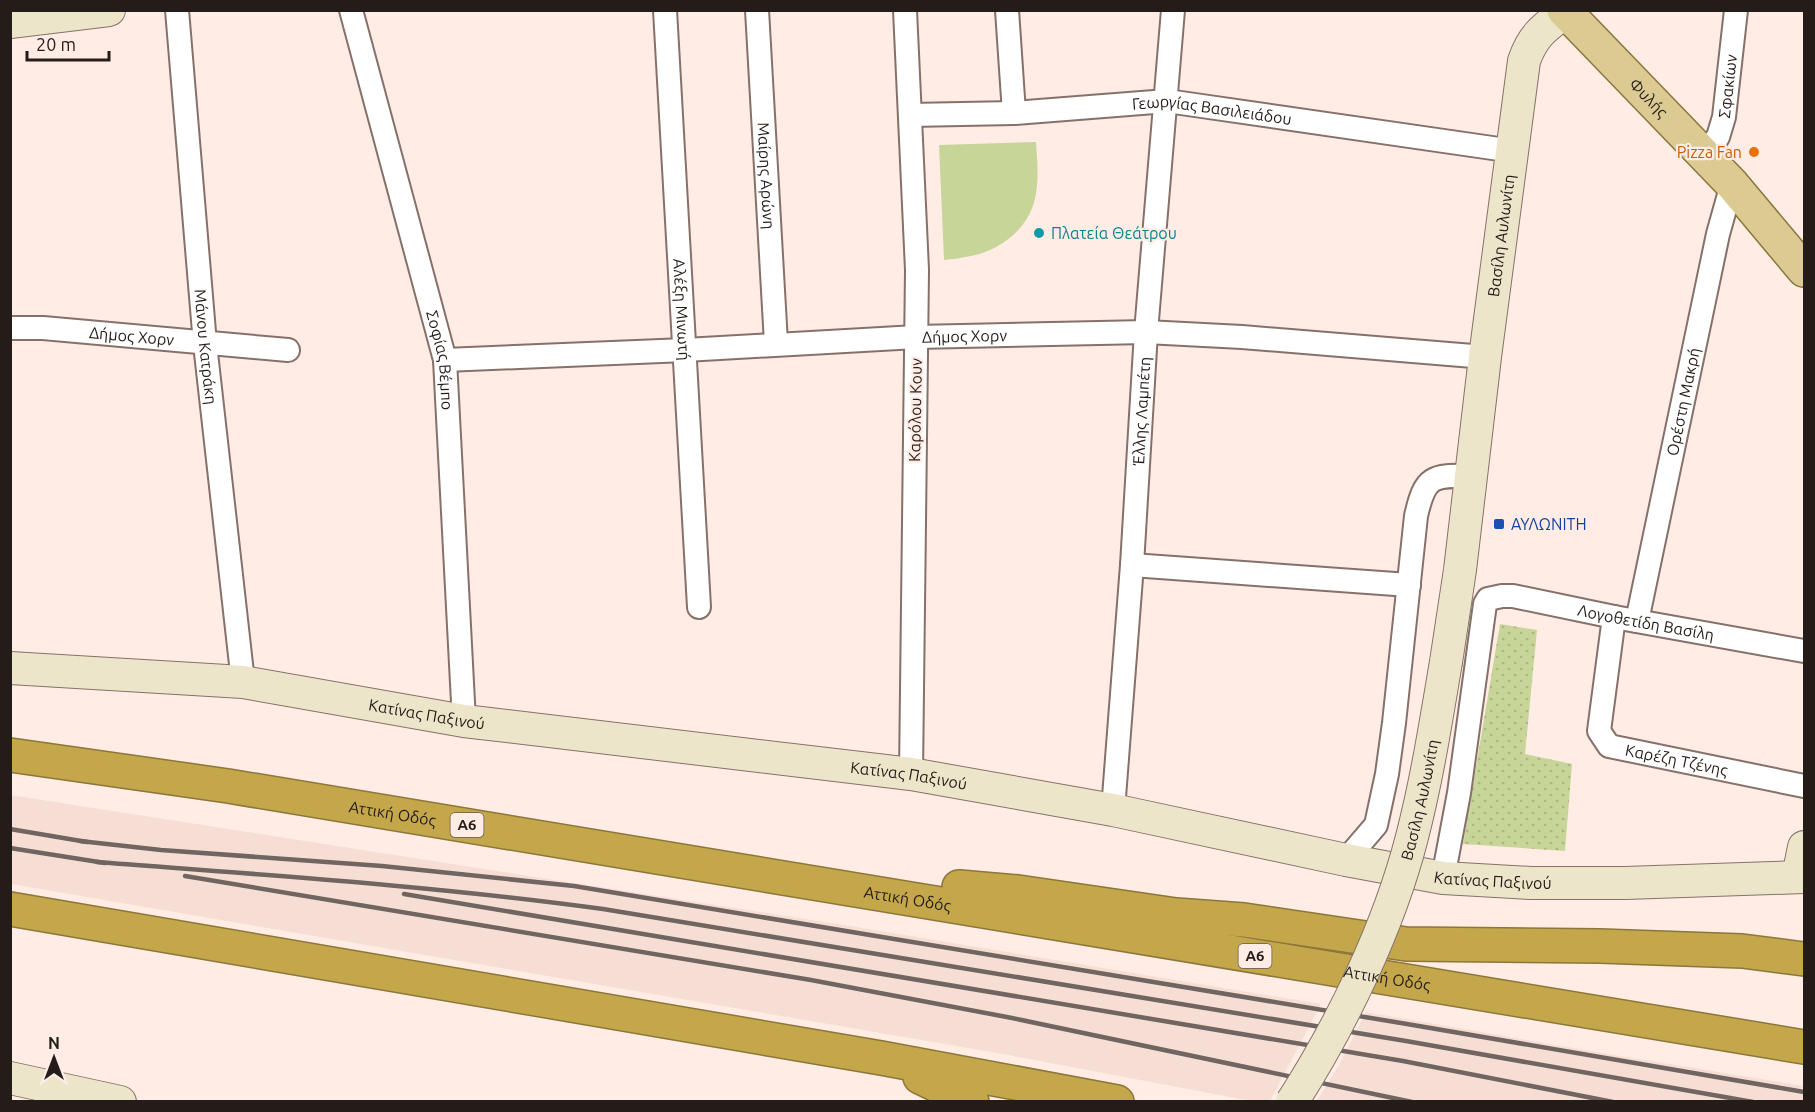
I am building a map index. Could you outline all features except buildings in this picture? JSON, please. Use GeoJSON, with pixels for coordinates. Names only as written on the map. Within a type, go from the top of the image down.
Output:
{"type":"FeatureCollection","features":[{"type":"Feature","properties":{"kind":"highway","name":"Αττική Οδός"},"geometry":{"type":"LineString","coordinates":[[10,756],[239,788],[1804,1047]]}},
{"type":"Feature","properties":{"kind":"highway"},"geometry":{"type":"LineString","coordinates":[[706,865],[1018,892],[1176,915],[1244,920],[1406,944],[1600,946],[1730,951],[1804,959]]}},
{"type":"Feature","properties":{"kind":"highway"},"geometry":{"type":"LineString","coordinates":[[10,909],[880,1058],[1117,1101]]}},
{"type":"Feature","properties":{"kind":"highway"},"geometry":{"type":"LineString","coordinates":[[880,1058],[972,1101]]}},
{"type":"Feature","properties":{"kind":"main road","name":"Φυλής"},"geometry":{"type":"LineString","coordinates":[[1565,11],[1732,184],[1804,246]]}},
{"type":"Feature","properties":{"kind":"main road","name":"Φυλής"},"geometry":{"type":"LineString","coordinates":[[1732,184],[1804,270]]}},
{"type":"Feature","properties":{"kind":"street"},"geometry":{"type":"LineString","coordinates":[[10,22],[109,10]]}},
{"type":"Feature","properties":{"kind":"street","name":"Μάνου Κατράκη"},"geometry":{"type":"LineString","coordinates":[[177,10],[204,344],[243,682]]}},
{"type":"Feature","properties":{"kind":"street","name":"Σοφίας Βέμπο"},"geometry":{"type":"LineString","coordinates":[[351,10],[445,360],[464,721]]}},
{"type":"Feature","properties":{"kind":"street","name":"Αλέξη Μινωτή"},"geometry":{"type":"LineString","coordinates":[[665,10],[699,607]]}},
{"type":"Feature","properties":{"kind":"street","name":"Μαίρης Αρώνη"},"geometry":{"type":"LineString","coordinates":[[757,10],[776,343]]}},
{"type":"Feature","properties":{"kind":"street","name":"Καρόλου Κουν"},"geometry":{"type":"LineString","coordinates":[[905,10],[917,270],[910,774]]}},
{"type":"Feature","properties":{"kind":"street"},"geometry":{"type":"LineString","coordinates":[[1007,10],[1014,113]]}},
{"type":"Feature","properties":{"kind":"street","name":"Έλλης Λαμπέτη"},"geometry":{"type":"LineString","coordinates":[[1113,810],[1132,565],[1146,332],[1173,10]]}},
{"type":"Feature","properties":{"kind":"street","name":"Σφακίων"},"geometry":{"type":"LineString","coordinates":[[1702,154],[1718,137],[1724,117],[1736,10]]}},
{"type":"Feature","properties":{"kind":"street","name":"Βασίλη Αυλωνίτη"},"geometry":{"type":"LineString","coordinates":[[1292,1101],[1318,1061],[1339,1022],[1377,937],[1412,838],[1429,764],[1460,570],[1524,61],[1530,44],[1541,31],[1565,11]]}},
{"type":"Feature","properties":{"kind":"street","name":"Γεωργίας Βασιλειάδου"},"geometry":{"type":"LineString","coordinates":[[910,115],[1014,113],[1167,101],[1513,151]]}},
{"type":"Feature","properties":{"kind":"street","name":"Ορέστη Μακρή"},"geometry":{"type":"LineString","coordinates":[[1637,621],[1718,234],[1732,184]]}},
{"type":"Feature","properties":{"kind":"street","name":"Δήμος Χορν"},"geometry":{"type":"LineString","coordinates":[[10,328],[43,328],[288,350]]}},
{"type":"Feature","properties":{"kind":"street","name":"Δήμος Χορν"},"geometry":{"type":"LineString","coordinates":[[445,360],[916,337],[1146,332],[1242,337],[1485,357]]}},
{"type":"Feature","properties":{"kind":"street"},"geometry":{"type":"LineString","coordinates":[[1346,860],[1376,825],[1387,774],[1420,497],[1426,485],[1438,477],[1471,476]]}},
{"type":"Feature","properties":{"kind":"street"},"geometry":{"type":"LineString","coordinates":[[1132,565],[1410,585]]}},
{"type":"Feature","properties":{"kind":"street","name":"Λογοθετίδη Βασίλη"},"geometry":{"type":"LineString","coordinates":[[1488,599],[1513,596],[1614,617],[1804,651]]}},
{"type":"Feature","properties":{"kind":"street","name":"Βασίλη Αυλωνίτη"},"geometry":{"type":"LineString","coordinates":[[1443,878],[1459,793],[1485,604],[1488,599]]}},
{"type":"Feature","properties":{"kind":"street","name":"Καρέζη Τζένης"},"geometry":{"type":"LineString","coordinates":[[1614,617],[1599,731],[1609,746],[1804,786]]}},
{"type":"Feature","properties":{"kind":"street","name":"Κατίνας Παξινού"},"geometry":{"type":"LineString","coordinates":[[10,668],[243,682],[464,721],[910,774],[1113,810],[1346,860],[1443,878],[1531,884],[1625,884],[1802,867]]}},
{"type":"Feature","properties":{"kind":"street"},"geometry":{"type":"LineString","coordinates":[[10,1078],[120,1101]]}},
{"type":"Feature","properties":{"kind":"shaded area"},"geometry":{"type":"Polygon","coordinates":[[[10,795],[844,925],[1321,1004],[1270,1101],[1251,1101],[1003,1054],[11,884],[10,795]]]}},
{"type":"Feature","properties":{"kind":"shaded area"},"geometry":{"type":"Polygon","coordinates":[[[1366,1012],[1804,1086],[1804,1101],[1317,1101],[1339,1065],[1366,1012]]]}},
{"type":"Feature","properties":{"kind":"green space"},"geometry":{"type":"Polygon","coordinates":[[[1036,142],[1038,174],[1036,193],[1029,216],[1022,225],[1005,242],[983,253],[944,260],[939,145],[1036,142]]]}},
{"type":"Feature","properties":{"kind":"green space"},"geometry":{"type":"Polygon","coordinates":[[[1500,624],[1537,630],[1525,754],[1572,764],[1565,851],[1463,844],[1500,624]]]}},
{"type":"Feature","properties":{"kind":"railway"},"geometry":{"type":"LineString","coordinates":[[10,829],[87,842]]}},
{"type":"Feature","properties":{"kind":"railway"},"geometry":{"type":"LineString","coordinates":[[80,841],[161,850],[382,866],[574,886],[1804,1092]]}},
{"type":"Feature","properties":{"kind":"railway"},"geometry":{"type":"LineString","coordinates":[[10,848],[105,863]]}},
{"type":"Feature","properties":{"kind":"railway"},"geometry":{"type":"LineString","coordinates":[[97,862],[414,887],[603,909],[1406,1041],[1753,1102]]}},
{"type":"Feature","properties":{"kind":"railway"},"geometry":{"type":"LineString","coordinates":[[185,876],[811,980],[1012,1018],[1412,1102]]}},
{"type":"Feature","properties":{"kind":"railway"},"geometry":{"type":"LineString","coordinates":[[404,894],[1403,1061],[1613,1102]]}},
{"type":"Feature","properties":{"kind":"place","name":"Pizza Fan"},"geometry":{"type":"Point","coordinates":[1754,152]}},
{"type":"Feature","properties":{"kind":"place","name":"Πλατεία Θεάτρου"},"geometry":{"type":"Point","coordinates":[1039,233]}},
{"type":"Feature","properties":{"kind":"place","name":"ΑΥΛΩΝΙΤΗ"},"geometry":{"type":"Point","coordinates":[1499,524]}}]}
